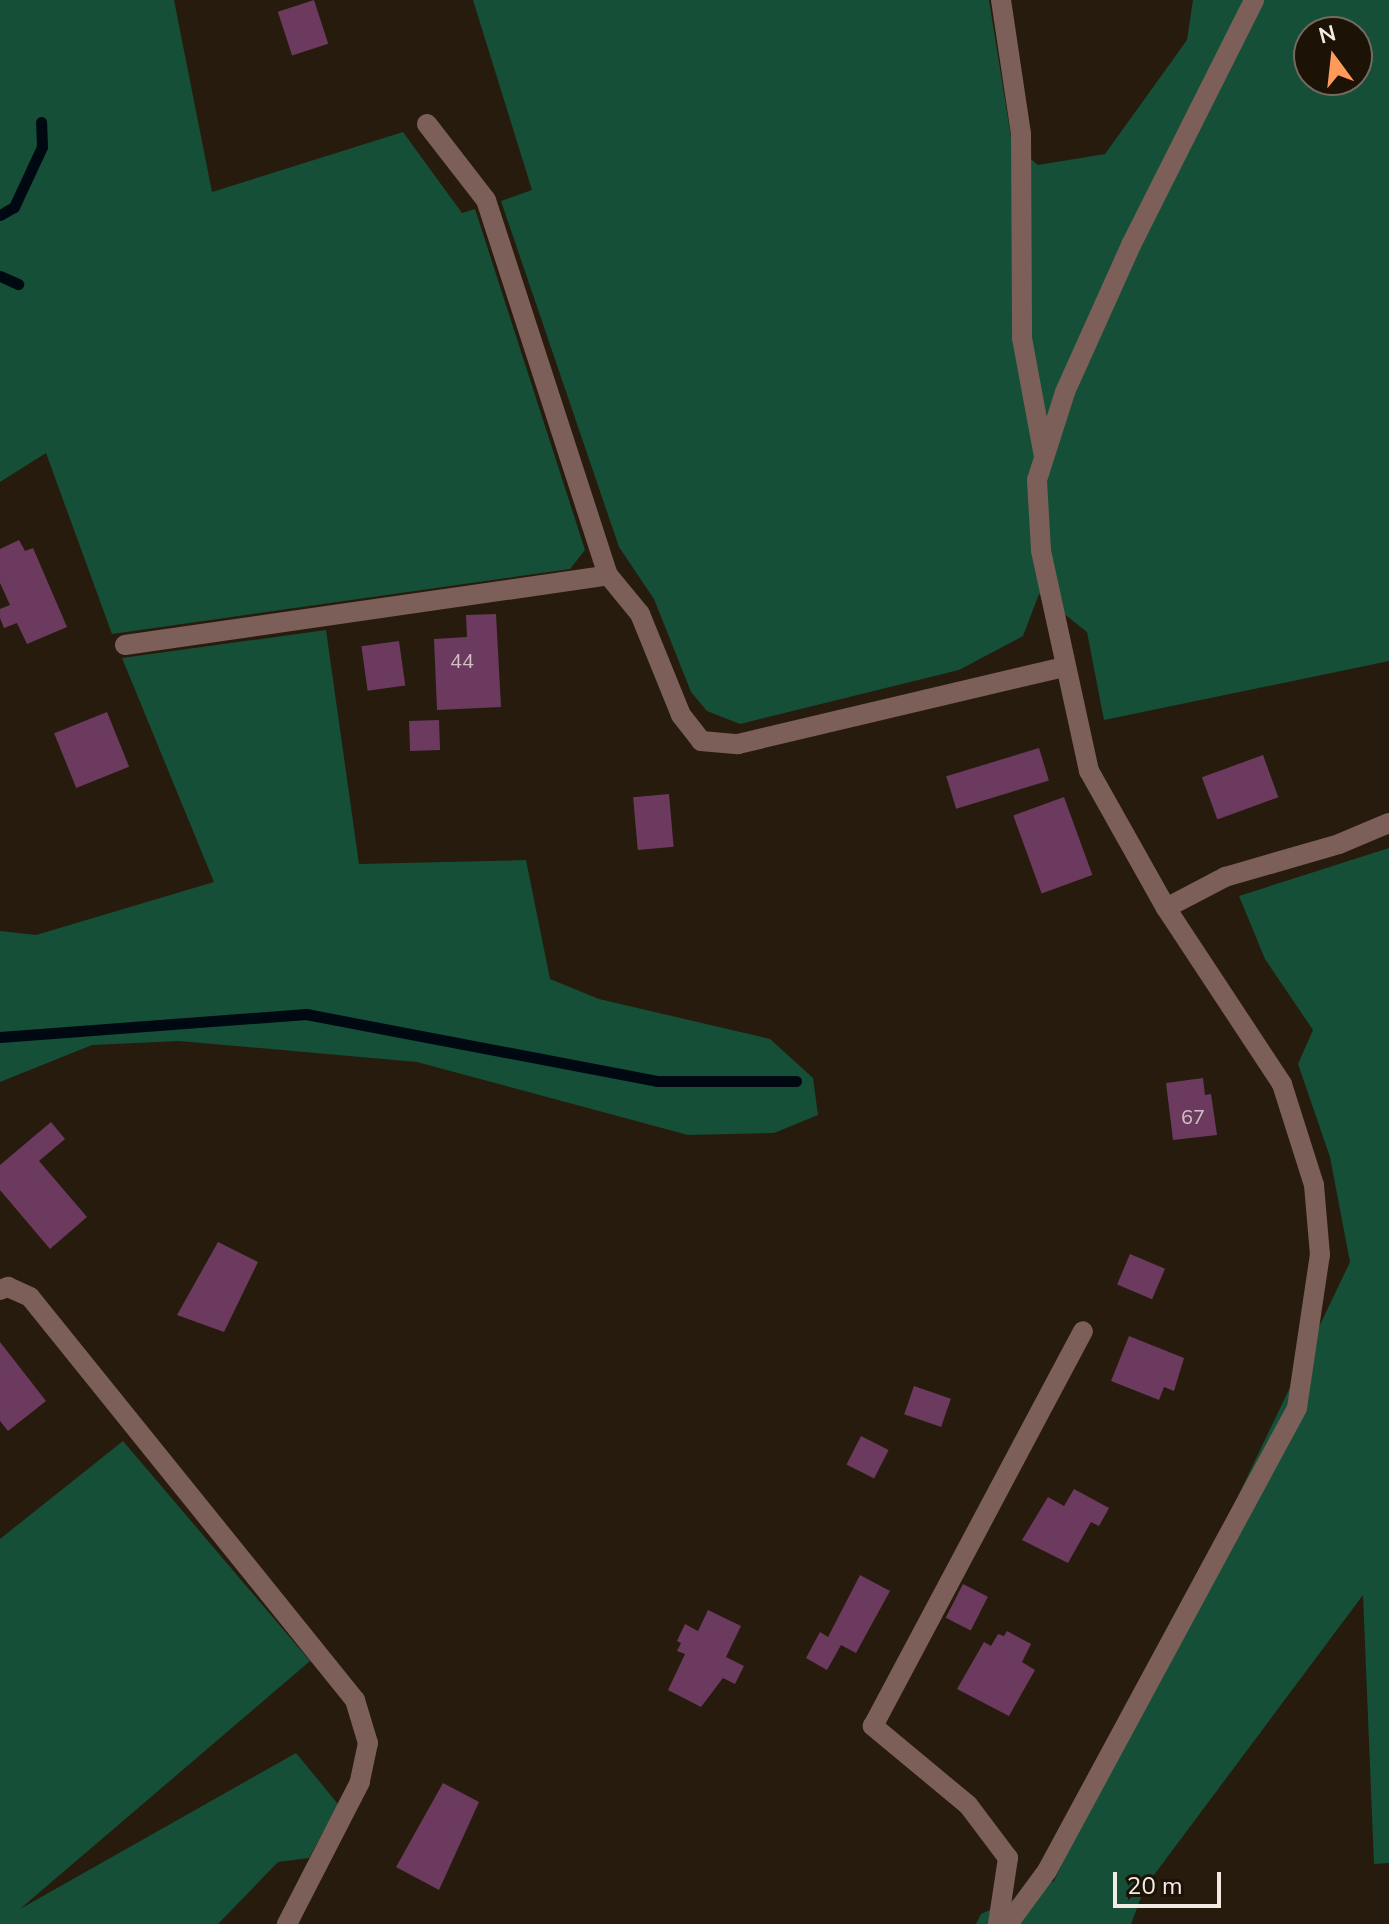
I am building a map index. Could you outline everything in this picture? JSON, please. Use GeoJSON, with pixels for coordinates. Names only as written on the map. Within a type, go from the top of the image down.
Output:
{"type":"FeatureCollection","features":[{"type":"Feature","properties":{"kind":"street"},"geometry":{"type":"LineString","coordinates":[[1001,0],[1021,134],[1022,338],[1044,457]]}},
{"type":"Feature","properties":{"kind":"street"},"geometry":{"type":"LineString","coordinates":[[1008,1924],[1047,1871],[1297,1408],[1320,1255],[1314,1185],[1282,1084],[1166,908],[1089,771],[1063,667],[1041,550],[1037,480],[1065,392],[1131,245],[1254,0]]}},
{"type":"Feature","properties":{"kind":"street"},"geometry":{"type":"LineString","coordinates":[[427,124],[486,200],[608,575],[640,614],[681,715],[701,741],[738,744],[1063,667]]}},
{"type":"Feature","properties":{"kind":"street"},"geometry":{"type":"LineString","coordinates":[[125,645],[608,575]]}},
{"type":"Feature","properties":{"kind":"street"},"geometry":{"type":"LineString","coordinates":[[1166,908],[1225,877],[1339,844],[1389,823]]}},
{"type":"Feature","properties":{"kind":"street"},"geometry":{"type":"LineString","coordinates":[[0,1290],[8,1287],[30,1297],[355,1700],[368,1743],[360,1782],[287,1924]]}},
{"type":"Feature","properties":{"kind":"street"},"geometry":{"type":"LineString","coordinates":[[998,1924],[1008,1858],[968,1805],[873,1726],[1083,1331]]}},
{"type":"Feature","properties":{"kind":"green space"},"geometry":{"type":"Polygon","coordinates":[[[0,0],[174,0],[212,192],[403,132],[462,213],[475,209],[585,550],[570,569],[112,634],[46,453],[0,482],[0,0]]]}},
{"type":"Feature","properties":{"kind":"green space"},"geometry":{"type":"Polygon","coordinates":[[[473,0],[989,0],[1012,143],[1038,165],[1105,154],[1187,40],[1193,0],[1389,0],[1389,661],[1104,720],[1087,632],[1039,594],[1023,636],[959,670],[740,724],[707,711],[691,692],[654,599],[619,547],[501,201],[532,190],[473,0]]]}},
{"type":"Feature","properties":{"kind":"green space"},"geometry":{"type":"Polygon","coordinates":[[[326,630],[359,864],[526,860],[550,979],[599,999],[770,1039],[813,1078],[818,1115],[774,1133],[688,1135],[417,1062],[179,1041],[92,1045],[0,1082],[0,931],[36,935],[214,882],[122,658],[326,630]]]}},
{"type":"Feature","properties":{"kind":"green space"},"geometry":{"type":"Polygon","coordinates":[[[1389,848],[1389,1863],[1374,1864],[1363,1595],[1145,1887],[1131,1924],[976,1924],[981,1914],[1054,1881],[1350,1262],[1330,1157],[1298,1064],[1313,1030],[1265,959],[1239,896],[1389,848]]]}},
{"type":"Feature","properties":{"kind":"green space"},"geometry":{"type":"Polygon","coordinates":[[[123,1441],[310,1661],[20,1909],[296,1753],[338,1804],[309,1858],[278,1862],[218,1924],[0,1924],[0,1539],[123,1441]]]}},
{"type":"Feature","properties":{"kind":"building"},"geometry":{"type":"Polygon","coordinates":[[[314,0],[328,44],[292,55],[278,12],[314,0]]]}},
{"type":"Feature","properties":{"kind":"building"},"geometry":{"type":"Polygon","coordinates":[[[19,540],[25,551],[33,548],[67,627],[27,644],[17,623],[4,628],[0,618],[0,609],[10,605],[0,583],[0,549],[19,540]]]}},
{"type":"Feature","properties":{"kind":"building"},"geometry":{"type":"Polygon","coordinates":[[[496,614],[501,707],[437,710],[434,639],[467,637],[466,615],[496,614]]]}},
{"type":"Feature","properties":{"kind":"building"},"geometry":{"type":"Polygon","coordinates":[[[399,641],[405,686],[368,691],[361,646],[399,641]]]}},
{"type":"Feature","properties":{"kind":"building"},"geometry":{"type":"Polygon","coordinates":[[[107,712],[129,767],[76,788],[54,733],[107,712]]]}},
{"type":"Feature","properties":{"kind":"building"},"geometry":{"type":"Polygon","coordinates":[[[439,720],[440,750],[410,751],[409,721],[439,720]]]}},
{"type":"Feature","properties":{"kind":"building"},"geometry":{"type":"Polygon","coordinates":[[[1039,748],[1049,781],[956,809],[946,776],[1039,748]]]}},
{"type":"Feature","properties":{"kind":"building"},"geometry":{"type":"Polygon","coordinates":[[[1263,755],[1278,797],[1217,820],[1202,777],[1263,755]]]}},
{"type":"Feature","properties":{"kind":"building"},"geometry":{"type":"Polygon","coordinates":[[[669,794],[674,847],[638,850],[633,797],[669,794]]]}},
{"type":"Feature","properties":{"kind":"building"},"geometry":{"type":"Polygon","coordinates":[[[1064,797],[1092,875],[1042,893],[1013,815],[1064,797]]]}},
{"type":"Feature","properties":{"kind":"building"},"geometry":{"type":"Polygon","coordinates":[[[1203,1078],[1205,1095],[1211,1094],[1217,1135],[1173,1140],[1166,1083],[1203,1078]]]}},
{"type":"Feature","properties":{"kind":"building"},"geometry":{"type":"Polygon","coordinates":[[[51,1122],[65,1139],[39,1161],[87,1217],[50,1249],[0,1190],[0,1165],[51,1122]]]}},
{"type":"Feature","properties":{"kind":"building"},"geometry":{"type":"Polygon","coordinates":[[[218,1242],[258,1262],[224,1332],[177,1315],[218,1242]]]}},
{"type":"Feature","properties":{"kind":"building"},"geometry":{"type":"Polygon","coordinates":[[[1130,1254],[1165,1269],[1152,1299],[1117,1284],[1130,1254]]]}},
{"type":"Feature","properties":{"kind":"building"},"geometry":{"type":"Polygon","coordinates":[[[1129,1336],[1184,1358],[1174,1391],[1164,1387],[1159,1400],[1111,1381],[1129,1336]]]}},
{"type":"Feature","properties":{"kind":"building"},"geometry":{"type":"Polygon","coordinates":[[[0,1342],[46,1401],[8,1431],[0,1421],[0,1342]]]}},
{"type":"Feature","properties":{"kind":"building"},"geometry":{"type":"Polygon","coordinates":[[[914,1386],[951,1399],[941,1427],[904,1414],[914,1386]]]}},
{"type":"Feature","properties":{"kind":"building"},"geometry":{"type":"Polygon","coordinates":[[[861,1436],[889,1450],[874,1479],[846,1465],[861,1436]]]}},
{"type":"Feature","properties":{"kind":"building"},"geometry":{"type":"Polygon","coordinates":[[[1074,1489],[1109,1508],[1099,1526],[1091,1522],[1068,1563],[1022,1540],[1048,1497],[1064,1506],[1074,1489]]]}},
{"type":"Feature","properties":{"kind":"building"},"geometry":{"type":"Polygon","coordinates":[[[860,1575],[890,1591],[856,1653],[841,1645],[827,1670],[806,1658],[820,1632],[828,1637],[860,1575]]]}},
{"type":"Feature","properties":{"kind":"building"},"geometry":{"type":"Polygon","coordinates":[[[963,1584],[988,1597],[971,1631],[946,1618],[963,1584]]]}},
{"type":"Feature","properties":{"kind":"building"},"geometry":{"type":"Polygon","coordinates":[[[708,1610],[741,1626],[726,1657],[744,1666],[735,1684],[723,1678],[701,1707],[668,1690],[685,1654],[677,1651],[681,1643],[677,1641],[685,1624],[698,1631],[708,1610]]]}},
{"type":"Feature","properties":{"kind":"building"},"geometry":{"type":"Polygon","coordinates":[[[1007,1631],[1031,1644],[1022,1662],[1035,1670],[1009,1716],[957,1689],[984,1642],[991,1646],[998,1634],[1004,1636],[1007,1631]]]}},
{"type":"Feature","properties":{"kind":"building"},"geometry":{"type":"Polygon","coordinates":[[[443,1783],[479,1802],[439,1890],[396,1867],[443,1783]]]}},
{"type":"Feature","properties":{"kind":"waterway"},"geometry":{"type":"LineString","coordinates":[[0,215],[14,207],[42,147],[41,122]]}},
{"type":"Feature","properties":{"kind":"waterway"},"geometry":{"type":"LineString","coordinates":[[0,276],[18,284]]}},
{"type":"Feature","properties":{"kind":"waterway"},"geometry":{"type":"LineString","coordinates":[[0,1037],[306,1014],[657,1081],[796,1081]]}}]}
